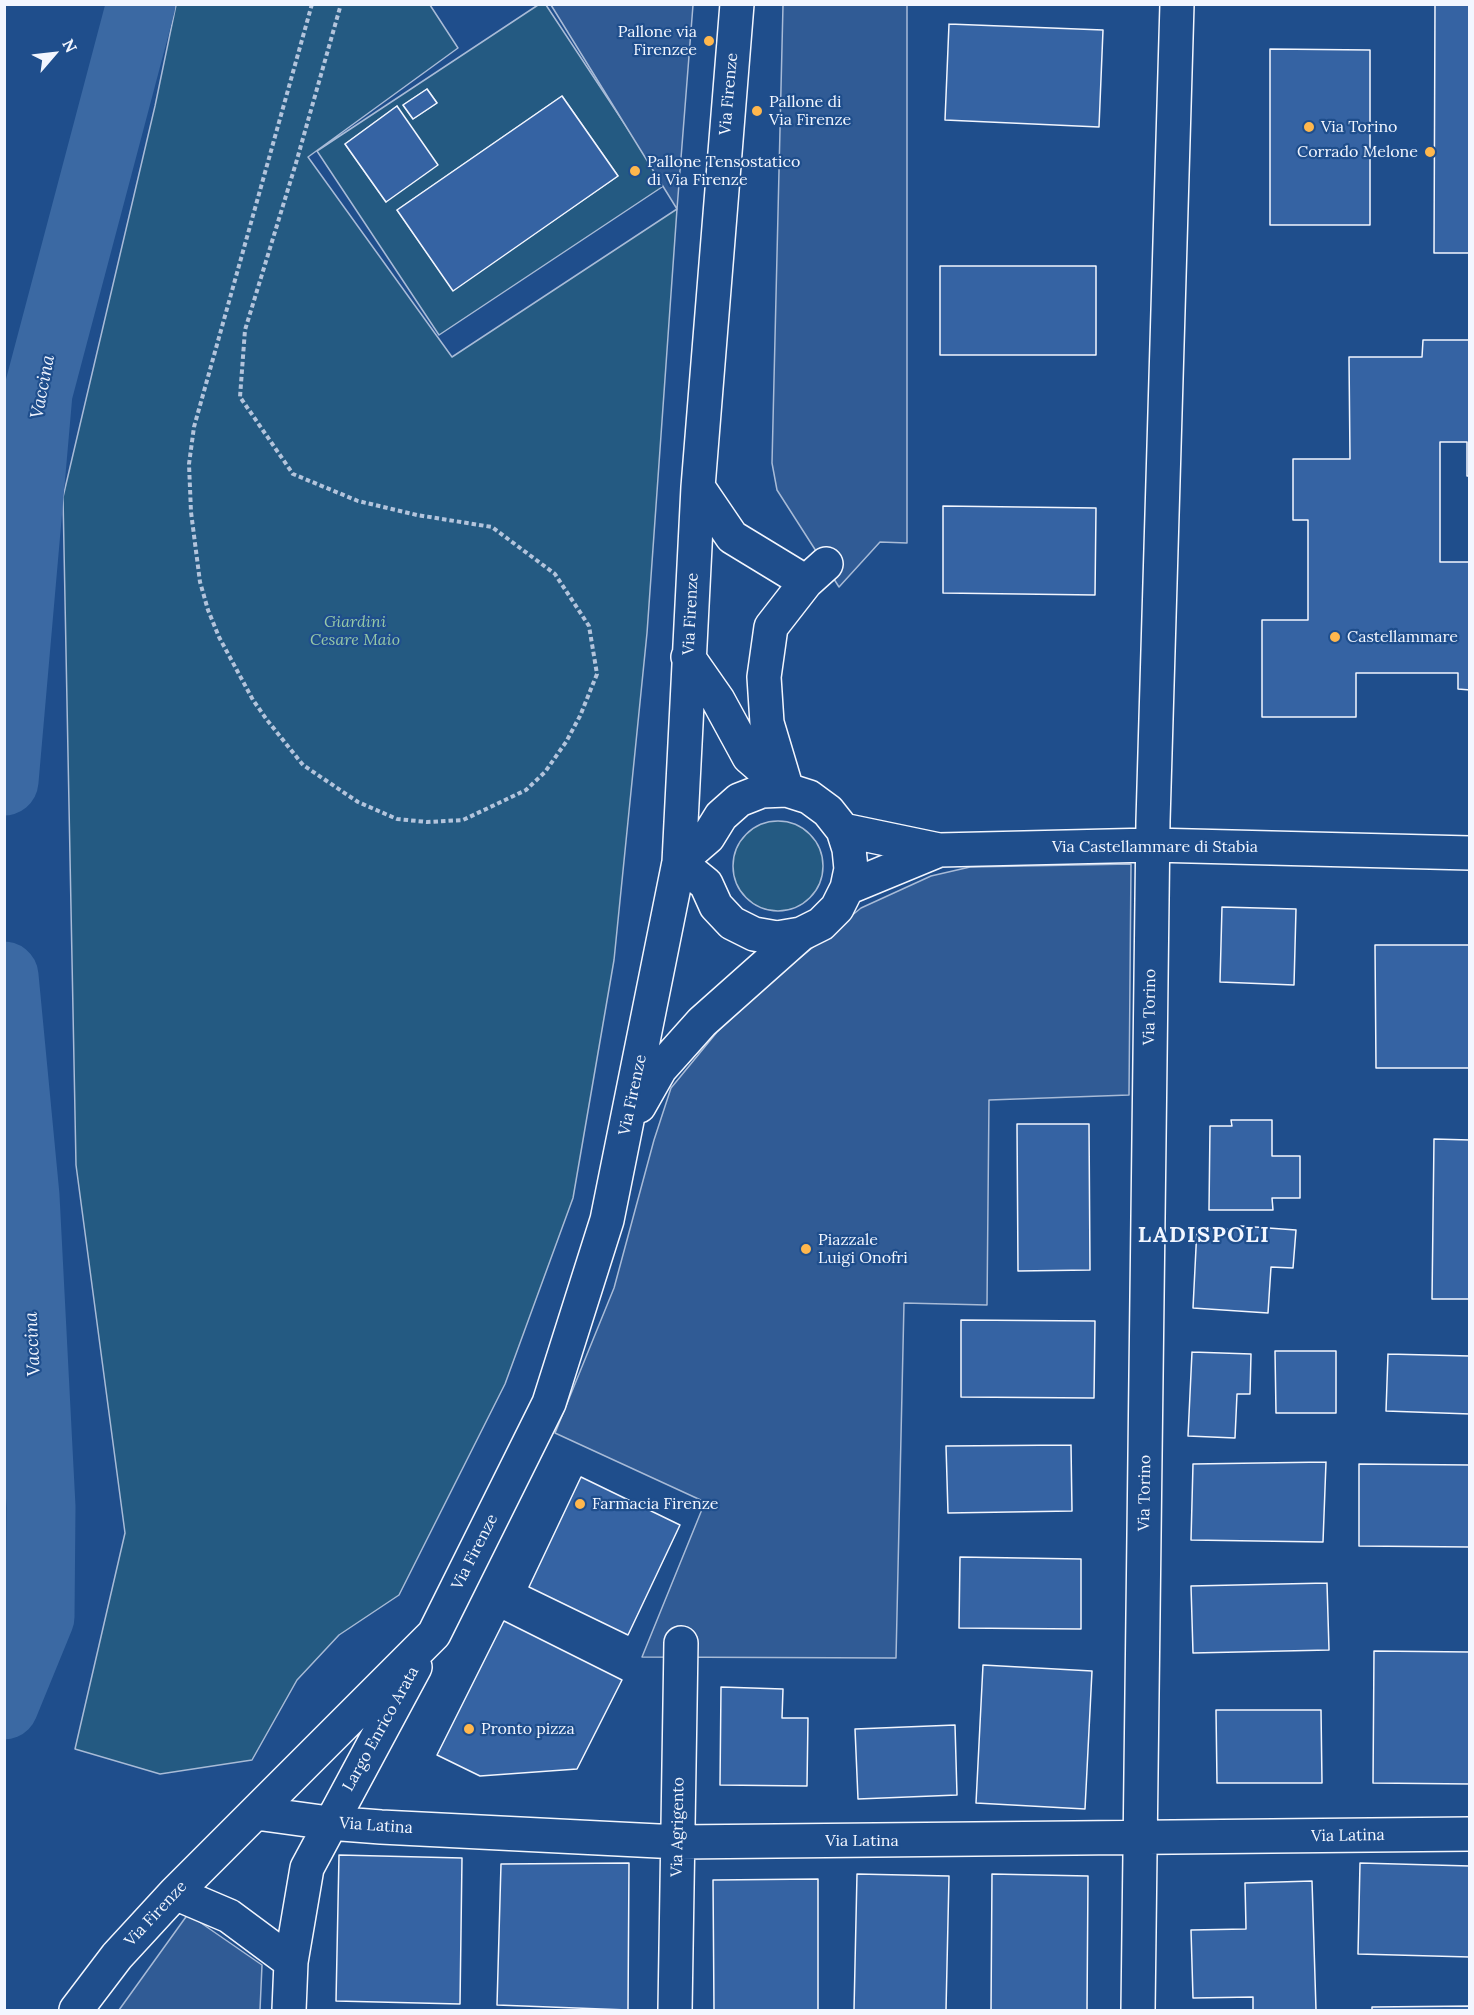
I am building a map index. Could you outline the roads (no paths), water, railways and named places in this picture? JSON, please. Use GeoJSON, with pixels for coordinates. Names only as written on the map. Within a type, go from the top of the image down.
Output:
{"type":"FeatureCollection","features":[{"type":"Feature","properties":{"kind":"street","name":"Via Firenze"},"geometry":{"type":"LineString","coordinates":[[76,2010],[117,1956],[175,1893],[434,1634],[549,1403],[607,1220],[679,862],[698,487],[737,4]]}},
{"type":"Feature","properties":{"kind":"street","name":"Via Torino"},"geometry":{"type":"LineString","coordinates":[[1138,2010],[1152,845],[1177,4]]}},
{"type":"Feature","properties":{"kind":"street"},"geometry":{"type":"LineString","coordinates":[[698,487],[732,537],[816,573],[771,627],[764,677],[767,723],[787,790]]}},
{"type":"Feature","properties":{"kind":"street"},"geometry":{"type":"LineString","coordinates":[[688,657],[718,700],[748,757],[787,790]]}},
{"type":"Feature","properties":{"kind":"street"},"geometry":{"type":"LineString","coordinates":[[626,1128],[660,1070],[702,1022],[801,934],[821,924],[837,908],[847,888],[851,868],[849,849],[843,830],[828,811],[809,797],[787,790],[762,791],[739,800],[721,816],[708,837],[679,862],[706,884],[716,906],[732,923],[754,934],[770,937],[801,934]]}},
{"type":"Feature","properties":{"kind":"street","name":"Via Castellammare di Stabia"},"geometry":{"type":"LineString","coordinates":[[843,830],[939,850],[1152,845],[1470,852]]}},
{"type":"Feature","properties":{"kind":"street"},"geometry":{"type":"LineString","coordinates":[[847,888],[939,850]]}},
{"type":"Feature","properties":{"kind":"street","name":"Largo Enrico Arata"},"geometry":{"type":"LineString","coordinates":[[289,2010],[291,1962],[307,1868],[434,1634]]}},
{"type":"Feature","properties":{"kind":"street","name":"Via Agrigento"},"geometry":{"type":"LineString","coordinates":[[675,2010],[681,1643]]}},
{"type":"Feature","properties":{"kind":"street","name":"Via Latina"},"geometry":{"type":"LineString","coordinates":[[255,1813],[330,1823],[678,1842],[1470,1834]]}},
{"type":"Feature","properties":{"kind":"street"},"geometry":{"type":"LineString","coordinates":[[175,1893],[229,1916],[291,1962]]}},
{"type":"Feature","properties":{"kind":"waterway","name":"Vaccina"},"geometry":{"type":"LineString","coordinates":[[4,781],[38,393],[141,4]]}},
{"type":"Feature","properties":{"kind":"waterway","name":"Vaccina"},"geometry":{"type":"LineString","coordinates":[[4,976],[25,1196],[41,1507],[40,1617],[4,1705]]}},
{"type":"Feature","properties":{"kind":"place","name":"Pallone via Firenzee"},"geometry":{"type":"Point","coordinates":[709,41]}},
{"type":"Feature","properties":{"kind":"place","name":"Pallone di Via Firenze"},"geometry":{"type":"Point","coordinates":[757,111]}},
{"type":"Feature","properties":{"kind":"place","name":"Via Torino"},"geometry":{"type":"Point","coordinates":[1309,127]}},
{"type":"Feature","properties":{"kind":"place","name":"Corrado Melone"},"geometry":{"type":"Point","coordinates":[1430,152]}},
{"type":"Feature","properties":{"kind":"place","name":"Pallone Tensostatico di Via Firenze"},"geometry":{"type":"Point","coordinates":[635,171]}},
{"type":"Feature","properties":{"kind":"place","name":"Castellammare"},"geometry":{"type":"Point","coordinates":[1335,637]}},
{"type":"Feature","properties":{"kind":"place","name":"Piazzale Luigi Onofri"},"geometry":{"type":"Point","coordinates":[806,1249]}},
{"type":"Feature","properties":{"kind":"place","name":"Farmacia Firenze"},"geometry":{"type":"Point","coordinates":[580,1504]}},
{"type":"Feature","properties":{"kind":"place","name":"Pronto pizza"},"geometry":{"type":"Point","coordinates":[469,1729]}},
{"type":"Feature","properties":{"kind":"district","name":"LADISPOLI"},"geometry":{"type":"Point","coordinates":[1204,1236]}},
{"type":"Feature","properties":{"kind":"park label","name":"Giardini Cesare Maio"},"geometry":{"type":"Point","coordinates":[355,631]}}]}
